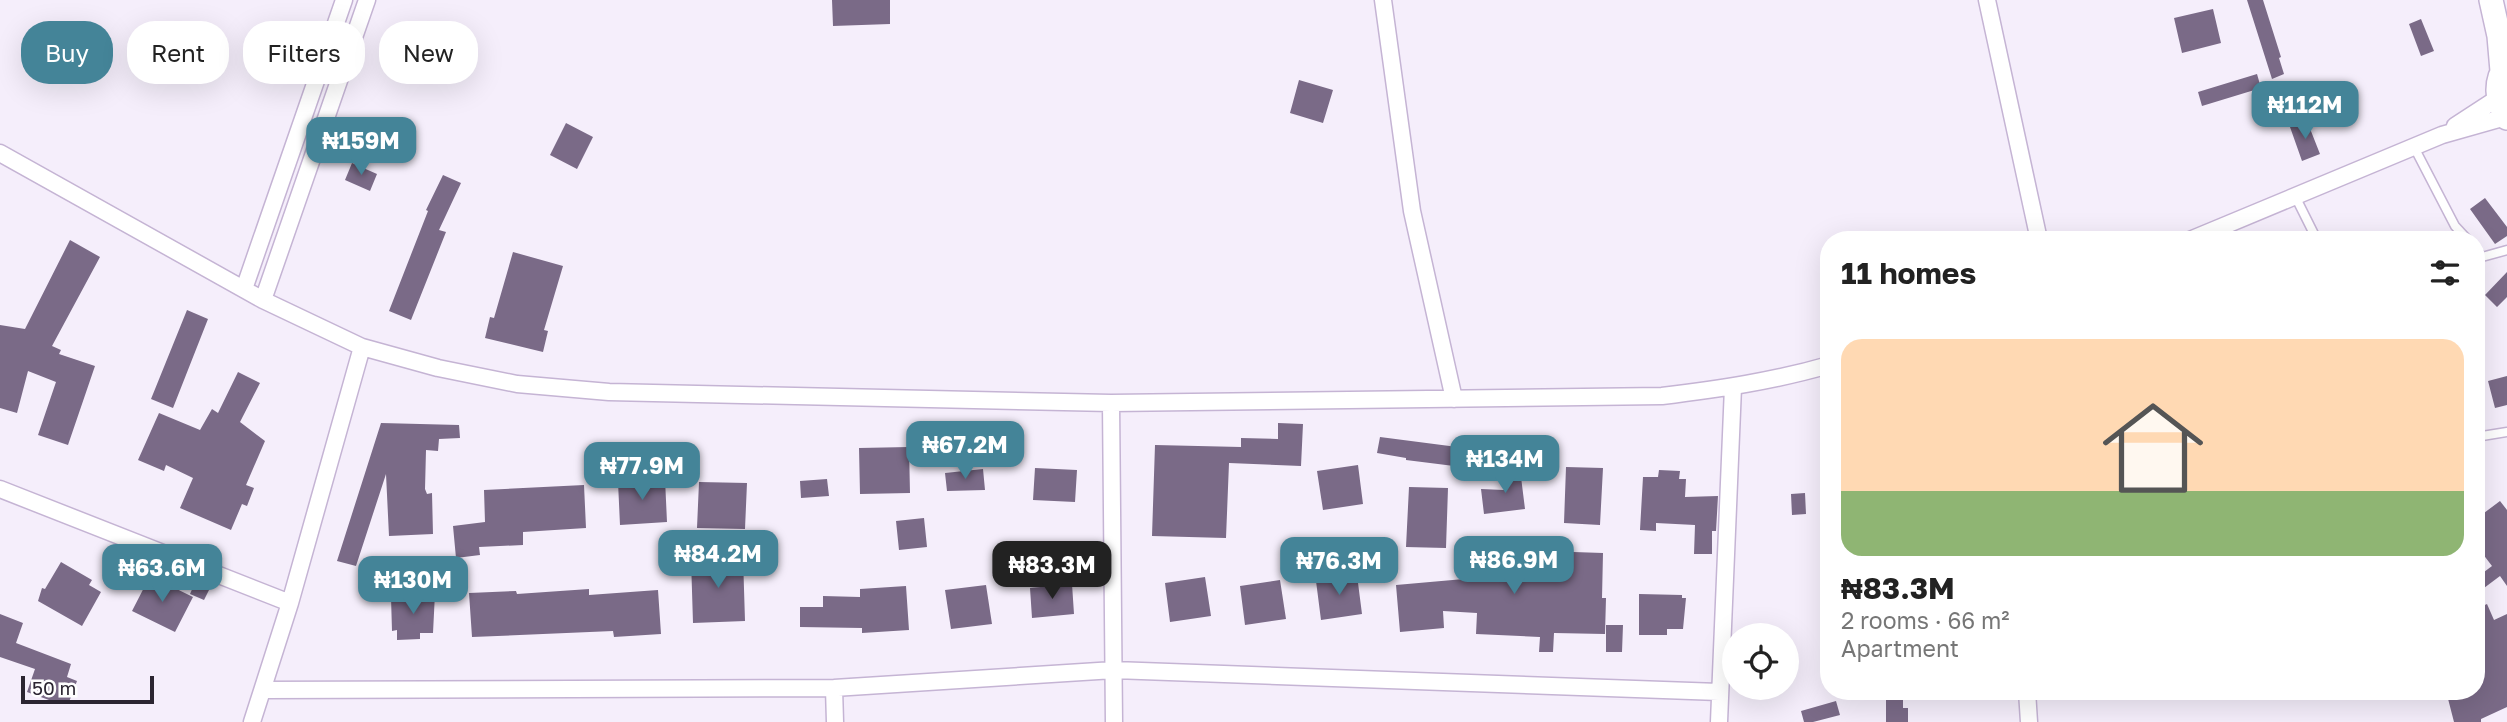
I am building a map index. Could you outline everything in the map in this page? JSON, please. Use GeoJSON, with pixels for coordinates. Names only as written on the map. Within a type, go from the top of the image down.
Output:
{"type":"FeatureCollection","features":[{"type":"Feature","properties":{"kind":"main road"},"geometry":{"type":"LineString","coordinates":[[2491,0],[2504,67],[2504,111]]}},
{"type":"Feature","properties":{"kind":"street"},"geometry":{"type":"LineString","coordinates":[[244,289],[344,0]]}},
{"type":"Feature","properties":{"kind":"street"},"geometry":{"type":"LineString","coordinates":[[263,300],[368,0]]}},
{"type":"Feature","properties":{"kind":"street"},"geometry":{"type":"LineString","coordinates":[[1383,0],[1412,211],[1454,399]]}},
{"type":"Feature","properties":{"kind":"street"},"geometry":{"type":"LineString","coordinates":[[1987,0],[2037,231]]}},
{"type":"Feature","properties":{"kind":"street"},"geometry":{"type":"LineString","coordinates":[[2211,231],[2504,111]]}},
{"type":"Feature","properties":{"kind":"street"},"geometry":{"type":"LineString","coordinates":[[0,153],[263,300],[362,347],[438,368],[517,384],[609,392],[1111,403],[1454,399],[1662,396],[1733,387],[1820,367]]}},
{"type":"Feature","properties":{"kind":"street"},"geometry":{"type":"LineString","coordinates":[[252,722],[290,603],[362,347]]}},
{"type":"Feature","properties":{"kind":"street"},"geometry":{"type":"LineString","coordinates":[[1719,722],[1733,387]]}},
{"type":"Feature","properties":{"kind":"street"},"geometry":{"type":"LineString","coordinates":[[1111,403],[1114,722]]}},
{"type":"Feature","properties":{"kind":"street"},"geometry":{"type":"LineString","coordinates":[[0,489],[290,603]]}},
{"type":"Feature","properties":{"kind":"street"},"geometry":{"type":"LineString","coordinates":[[263,690],[834,688],[1114,670],[1719,692]]}},
{"type":"Feature","properties":{"kind":"street"},"geometry":{"type":"LineString","coordinates":[[834,688],[835,722]]}},
{"type":"Feature","properties":{"kind":"street"},"geometry":{"type":"LineString","coordinates":[[2028,700],[2029,722]]}},
{"type":"Feature","properties":{"kind":"lane"},"geometry":{"type":"LineString","coordinates":[[2414,147],[2460,231]]}},
{"type":"Feature","properties":{"kind":"lane"},"geometry":{"type":"LineString","coordinates":[[2295,196],[2312,231]]}},
{"type":"Feature","properties":{"kind":"lane"},"geometry":{"type":"LineString","coordinates":[[2485,256],[2507,250]]}},
{"type":"Feature","properties":{"kind":"lane"},"geometry":{"type":"LineString","coordinates":[[2485,436],[2507,432]]}},
{"type":"Feature","properties":{"kind":"building"},"geometry":{"type":"Polygon","coordinates":[[[832,0],[890,0],[890,24],[833,26],[832,0]]]}},
{"type":"Feature","properties":{"kind":"building"},"geometry":{"type":"Polygon","coordinates":[[[2247,0],[2263,0],[2284,74],[2272,79],[2247,0]]]}},
{"type":"Feature","properties":{"kind":"building"},"geometry":{"type":"Polygon","coordinates":[[[2213,9],[2221,43],[2182,53],[2174,18],[2213,9]]]}},
{"type":"Feature","properties":{"kind":"building"},"geometry":{"type":"Polygon","coordinates":[[[2421,19],[2434,51],[2421,56],[2409,24],[2421,19]]]}},
{"type":"Feature","properties":{"kind":"building"},"geometry":{"type":"Polygon","coordinates":[[[2257,74],[2261,88],[2202,106],[2198,92],[2257,74]]]}},
{"type":"Feature","properties":{"kind":"building"},"geometry":{"type":"Polygon","coordinates":[[[1299,80],[1333,90],[1323,123],[1290,113],[1299,80]]]}},
{"type":"Feature","properties":{"kind":"building"},"geometry":{"type":"Polygon","coordinates":[[[2307,121],[2320,154],[2302,161],[2290,127],[2307,121]]]}},
{"type":"Feature","properties":{"kind":"building"},"geometry":{"type":"Polygon","coordinates":[[[566,123],[593,137],[577,169],[550,155],[566,123]]]}},
{"type":"Feature","properties":{"kind":"building"},"geometry":{"type":"Polygon","coordinates":[[[352,163],[377,174],[370,191],[345,180],[352,163]]]}},
{"type":"Feature","properties":{"kind":"building"},"geometry":{"type":"Polygon","coordinates":[[[443,175],[461,183],[439,230],[446,232],[411,320],[389,311],[428,211],[426,210],[443,175]]]}},
{"type":"Feature","properties":{"kind":"building"},"geometry":{"type":"Polygon","coordinates":[[[2485,198],[2507,227],[2507,236],[2495,244],[2470,209],[2485,198]]]}},
{"type":"Feature","properties":{"kind":"building"},"geometry":{"type":"Polygon","coordinates":[[[70,240],[100,257],[52,346],[61,350],[59,354],[95,366],[68,445],[38,435],[56,382],[28,371],[17,413],[0,408],[0,325],[25,329],[70,240]]]}},
{"type":"Feature","properties":{"kind":"building"},"geometry":{"type":"Polygon","coordinates":[[[513,252],[563,266],[544,330],[548,331],[543,352],[485,338],[490,317],[494,318],[513,252]]]}},
{"type":"Feature","properties":{"kind":"building"},"geometry":{"type":"Polygon","coordinates":[[[2507,272],[2507,297],[2497,307],[2485,295],[2507,272]]]}},
{"type":"Feature","properties":{"kind":"building"},"geometry":{"type":"Polygon","coordinates":[[[187,310],[208,319],[173,408],[151,399],[187,310]]]}},
{"type":"Feature","properties":{"kind":"building"},"geometry":{"type":"Polygon","coordinates":[[[238,372],[260,383],[240,422],[265,441],[246,485],[254,488],[247,506],[242,504],[231,530],[180,508],[193,478],[166,465],[164,471],[138,460],[159,413],[200,430],[212,409],[218,413],[238,372]]]}},
{"type":"Feature","properties":{"kind":"building"},"geometry":{"type":"Polygon","coordinates":[[[2507,376],[2507,405],[2495,408],[2488,381],[2507,376]]]}},
{"type":"Feature","properties":{"kind":"building"},"geometry":{"type":"Polygon","coordinates":[[[381,423],[459,425],[460,438],[439,439],[438,451],[426,450],[425,489],[427,494],[432,493],[433,534],[389,536],[386,474],[356,566],[337,561],[381,423]]]}},
{"type":"Feature","properties":{"kind":"building"},"geometry":{"type":"Polygon","coordinates":[[[1278,423],[1303,424],[1301,466],[1229,463],[1226,538],[1152,536],[1155,445],[1241,447],[1241,438],[1278,439],[1278,423]]]}},
{"type":"Feature","properties":{"kind":"building"},"geometry":{"type":"Polygon","coordinates":[[[1380,437],[1465,448],[1462,467],[1406,460],[1377,453],[1380,437]]]}},
{"type":"Feature","properties":{"kind":"building"},"geometry":{"type":"Polygon","coordinates":[[[909,447],[910,493],[860,494],[859,448],[909,447]]]}},
{"type":"Feature","properties":{"kind":"building"},"geometry":{"type":"Polygon","coordinates":[[[1358,465],[1363,504],[1323,510],[1317,471],[1358,465]]]}},
{"type":"Feature","properties":{"kind":"building"},"geometry":{"type":"Polygon","coordinates":[[[1566,467],[1603,468],[1600,525],[1564,523],[1566,467]]]}},
{"type":"Feature","properties":{"kind":"building"},"geometry":{"type":"Polygon","coordinates":[[[1035,468],[1077,470],[1075,502],[1033,500],[1035,468]]]}},
{"type":"Feature","properties":{"kind":"building"},"geometry":{"type":"Polygon","coordinates":[[[983,469],[985,490],[947,491],[945,473],[983,469]]]}},
{"type":"Feature","properties":{"kind":"building"},"geometry":{"type":"Polygon","coordinates":[[[1520,469],[1525,509],[1484,514],[1481,489],[1504,490],[1506,472],[1520,469]]]}},
{"type":"Feature","properties":{"kind":"building"},"geometry":{"type":"Polygon","coordinates":[[[1659,470],[1680,471],[1679,479],[1686,479],[1685,497],[1718,496],[1716,531],[1712,531],[1712,554],[1694,554],[1695,525],[1656,523],[1656,531],[1640,530],[1643,477],[1658,477],[1659,470]]]}},
{"type":"Feature","properties":{"kind":"building"},"geometry":{"type":"Polygon","coordinates":[[[665,479],[667,522],[620,525],[618,482],[665,479]]]}},
{"type":"Feature","properties":{"kind":"building"},"geometry":{"type":"Polygon","coordinates":[[[827,479],[829,496],[801,498],[800,481],[827,479]]]}},
{"type":"Feature","properties":{"kind":"building"},"geometry":{"type":"Polygon","coordinates":[[[699,482],[747,483],[745,529],[697,528],[699,482]]]}},
{"type":"Feature","properties":{"kind":"building"},"geometry":{"type":"Polygon","coordinates":[[[584,485],[586,528],[523,532],[523,545],[479,547],[480,555],[456,558],[453,526],[485,522],[484,490],[584,485]]]}},
{"type":"Feature","properties":{"kind":"building"},"geometry":{"type":"Polygon","coordinates":[[[1409,487],[1448,488],[1446,548],[1406,547],[1409,487]]]}},
{"type":"Feature","properties":{"kind":"building"},"geometry":{"type":"Polygon","coordinates":[[[1805,493],[1806,514],[1792,515],[1791,494],[1805,493]]]}},
{"type":"Feature","properties":{"kind":"building"},"geometry":{"type":"Polygon","coordinates":[[[2500,501],[2507,510],[2507,586],[2500,576],[2485,587],[2485,571],[2492,566],[2485,557],[2485,512],[2500,501]]]}},
{"type":"Feature","properties":{"kind":"building"},"geometry":{"type":"Polygon","coordinates":[[[924,518],[927,547],[899,550],[896,521],[924,518]]]}},
{"type":"Feature","properties":{"kind":"building"},"geometry":{"type":"Polygon","coordinates":[[[1465,550],[1543,555],[1544,551],[1603,553],[1602,598],[1606,598],[1605,634],[1554,633],[1553,652],[1539,652],[1540,637],[1476,634],[1477,613],[1443,611],[1444,628],[1400,632],[1396,585],[1464,579],[1465,550]]]}},
{"type":"Feature","properties":{"kind":"building"},"geometry":{"type":"Polygon","coordinates":[[[743,557],[745,621],[693,623],[691,559],[743,557]]]}},
{"type":"Feature","properties":{"kind":"building"},"geometry":{"type":"Polygon","coordinates":[[[61,562],[92,580],[89,585],[101,592],[82,626],[38,601],[42,588],[45,589],[61,562]]]}},
{"type":"Feature","properties":{"kind":"building"},"geometry":{"type":"Polygon","coordinates":[[[1357,575],[1362,614],[1321,620],[1316,581],[1357,575]]]}},
{"type":"Feature","properties":{"kind":"building"},"geometry":{"type":"Polygon","coordinates":[[[150,576],[193,597],[175,632],[132,611],[150,576]]]}},
{"type":"Feature","properties":{"kind":"building"},"geometry":{"type":"Polygon","coordinates":[[[1205,577],[1211,616],[1170,622],[1165,583],[1205,577]]]}},
{"type":"Feature","properties":{"kind":"building"},"geometry":{"type":"Polygon","coordinates":[[[197,578],[212,584],[204,600],[190,594],[197,578]]]}},
{"type":"Feature","properties":{"kind":"building"},"geometry":{"type":"Polygon","coordinates":[[[1280,580],[1286,619],[1245,625],[1240,586],[1280,580]]]}},
{"type":"Feature","properties":{"kind":"building"},"geometry":{"type":"Polygon","coordinates":[[[1072,584],[1074,614],[1032,618],[1030,588],[1072,584]]]}},
{"type":"Feature","properties":{"kind":"building"},"geometry":{"type":"Polygon","coordinates":[[[986,585],[992,624],[951,629],[945,590],[986,585]]]}},
{"type":"Feature","properties":{"kind":"building"},"geometry":{"type":"Polygon","coordinates":[[[906,586],[909,630],[862,633],[862,628],[800,627],[800,607],[823,607],[823,596],[860,597],[860,589],[906,586]]]}},
{"type":"Feature","properties":{"kind":"building"},"geometry":{"type":"Polygon","coordinates":[[[589,589],[589,595],[658,590],[661,634],[614,637],[613,631],[472,637],[469,593],[516,591],[517,594],[589,589]]]}},
{"type":"Feature","properties":{"kind":"building"},"geometry":{"type":"Polygon","coordinates":[[[435,593],[433,633],[420,633],[420,639],[397,640],[397,630],[392,631],[391,597],[416,597],[415,594],[435,593]]]}},
{"type":"Feature","properties":{"kind":"building"},"geometry":{"type":"Polygon","coordinates":[[[1639,594],[1682,595],[1682,598],[1686,598],[1683,629],[1667,629],[1667,635],[1639,635],[1639,594]]]}},
{"type":"Feature","properties":{"kind":"building"},"geometry":{"type":"Polygon","coordinates":[[[2487,604],[2494,620],[2507,614],[2507,707],[2481,719],[2481,722],[2454,722],[2448,700],[2485,700],[2487,604]]]}},
{"type":"Feature","properties":{"kind":"building"},"geometry":{"type":"Polygon","coordinates":[[[0,614],[23,623],[16,643],[71,664],[67,677],[77,681],[69,702],[62,700],[60,704],[27,692],[35,669],[0,657],[0,614]]]}},
{"type":"Feature","properties":{"kind":"building"},"geometry":{"type":"Polygon","coordinates":[[[1606,625],[1623,625],[1622,652],[1606,652],[1606,625]]]}},
{"type":"Feature","properties":{"kind":"building"},"geometry":{"type":"Polygon","coordinates":[[[1886,700],[1903,700],[1903,708],[1908,708],[1908,722],[1886,722],[1886,700]]]}},
{"type":"Feature","properties":{"kind":"building"},"geometry":{"type":"Polygon","coordinates":[[[1836,701],[1840,715],[1804,722],[1801,711],[1836,701]]]}}]}
